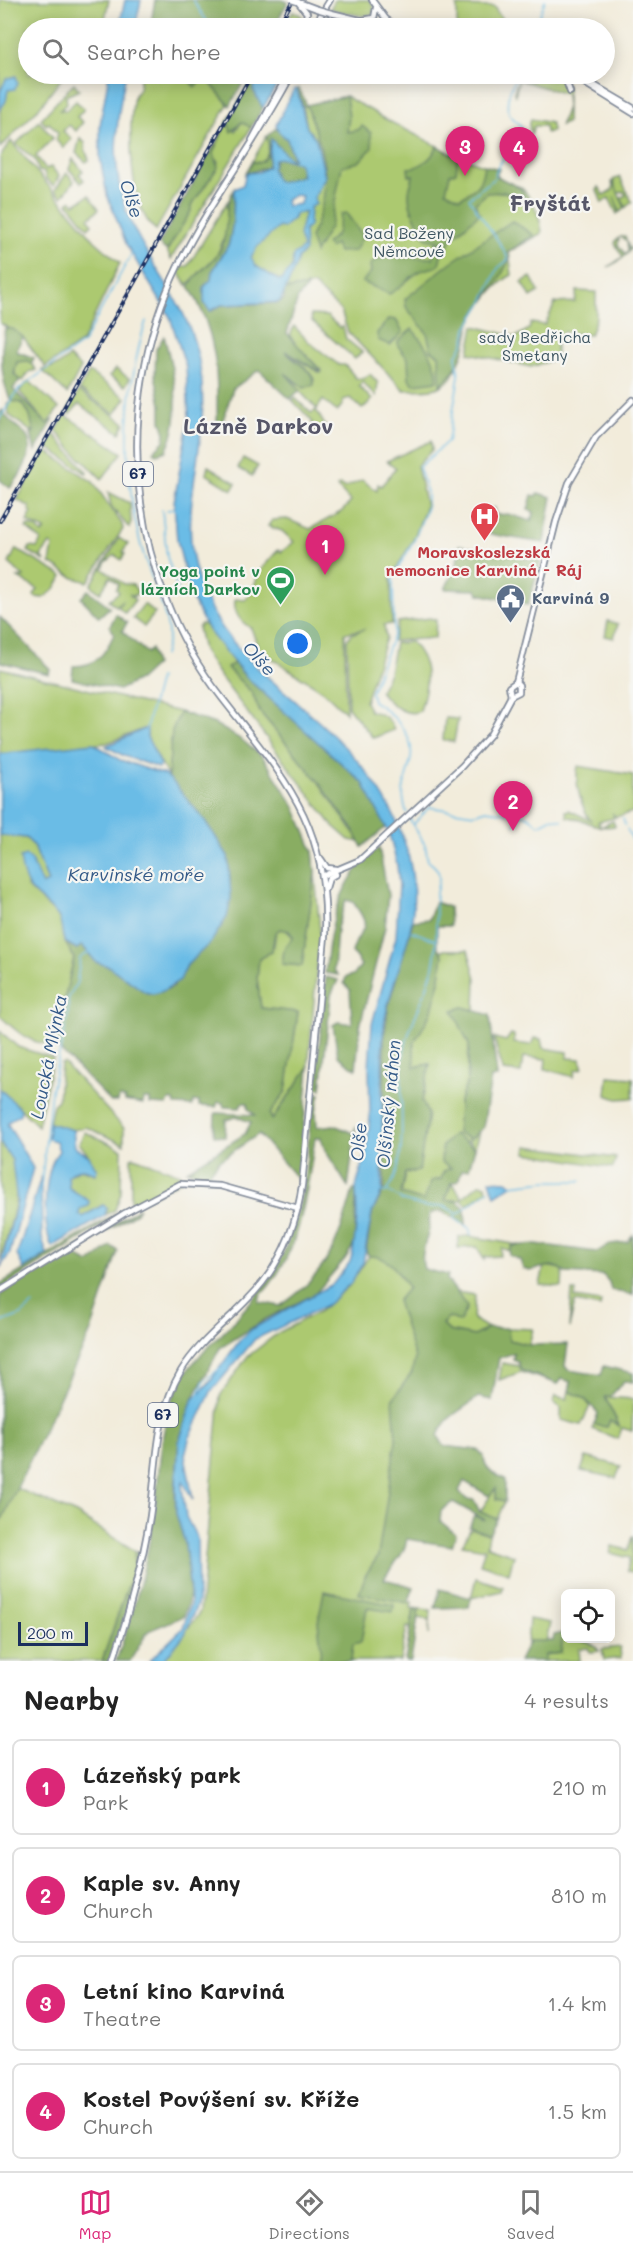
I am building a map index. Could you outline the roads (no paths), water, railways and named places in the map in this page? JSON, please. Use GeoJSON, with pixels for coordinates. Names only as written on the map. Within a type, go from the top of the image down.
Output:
{"type":"FeatureCollection","features":[{"type":"Feature","properties":{"kind":"main road"},"geometry":{"type":"LineString","coordinates":[[292,0],[350,18]]}},
{"type":"Feature","properties":{"kind":"main road"},"geometry":{"type":"LineString","coordinates":[[320,18],[331,0]]}},
{"type":"Feature","properties":{"kind":"main road"},"geometry":{"type":"LineString","coordinates":[[372,0],[386,18]]}},
{"type":"Feature","properties":{"kind":"main road"},"geometry":{"type":"LineString","coordinates":[[298,3],[307,13],[306,18]]}},
{"type":"Feature","properties":{"kind":"main road"},"geometry":{"type":"LineString","coordinates":[[374,18],[376,5]]}},
{"type":"Feature","properties":{"kind":"main road","name":"67"},"geometry":{"type":"LineString","coordinates":[[244,156],[283,84]]}},
{"type":"Feature","properties":{"kind":"main road","name":"67"},"geometry":{"type":"LineString","coordinates":[[113,1661],[139,1576],[150,1517],[160,1427],[170,1392],[191,1356],[248,1300],[272,1269],[288,1238],[298,1208],[322,975],[325,902],[322,876],[315,845],[298,802],[279,770],[217,692],[188,646],[167,602],[154,563],[142,509],[137,441],[142,384],[155,324],[179,264],[288,84]]}},
{"type":"Feature","properties":{"kind":"main road"},"geometry":{"type":"LineString","coordinates":[[568,84],[570,92],[574,84]]}},
{"type":"Feature","properties":{"kind":"main road"},"geometry":{"type":"LineString","coordinates":[[588,84],[633,108]]}},
{"type":"Feature","properties":{"kind":"main road"},"geometry":{"type":"LineString","coordinates":[[588,84],[633,113]]}},
{"type":"Feature","properties":{"kind":"main road"},"geometry":{"type":"LineString","coordinates":[[511,696],[508,687],[516,682],[556,522],[569,483],[596,437],[633,400]]}},
{"type":"Feature","properties":{"kind":"main road"},"geometry":{"type":"LineString","coordinates":[[325,902],[328,878],[372,848],[476,752],[499,720],[511,696],[519,692],[519,685],[516,682]]}},
{"type":"Feature","properties":{"kind":"main road"},"geometry":{"type":"LineString","coordinates":[[315,845],[325,866],[330,869],[345,868]]}},
{"type":"Feature","properties":{"kind":"main road"},"geometry":{"type":"LineString","coordinates":[[322,876],[345,868]]}},
{"type":"Feature","properties":{"kind":"main road"},"geometry":{"type":"LineString","coordinates":[[0,1291],[125,1213],[180,1184],[220,1186],[298,1208]]}},
{"type":"Feature","properties":{"kind":"water"},"geometry":{"type":"Polygon","coordinates":[[[125,0],[141,0],[137,18],[121,18],[125,0]]]}},
{"type":"Feature","properties":{"kind":"water"},"geometry":{"type":"Polygon","coordinates":[[[16,76],[18,83],[15,89],[8,90],[6,101],[0,110],[0,92],[6,79],[16,76]]]}},
{"type":"Feature","properties":{"kind":"water"},"geometry":{"type":"Polygon","coordinates":[[[107,84],[124,84],[116,146],[123,200],[139,238],[181,309],[196,349],[201,373],[203,406],[190,525],[192,554],[200,585],[225,632],[247,658],[327,729],[371,778],[394,815],[402,836],[409,858],[414,903],[407,942],[385,1019],[382,1087],[382,1191],[372,1213],[363,1263],[351,1283],[327,1305],[255,1339],[211,1392],[189,1439],[185,1455],[193,1500],[183,1482],[182,1486],[186,1517],[197,1538],[198,1602],[185,1634],[163,1661],[149,1661],[183,1628],[191,1601],[185,1543],[176,1513],[176,1487],[179,1442],[192,1401],[207,1385],[240,1340],[252,1329],[333,1284],[350,1262],[357,1219],[356,1187],[366,1153],[370,1117],[369,1067],[372,1024],[396,937],[399,885],[397,865],[389,833],[363,783],[247,678],[208,630],[191,597],[177,540],[174,502],[189,417],[186,367],[170,317],[127,246],[107,195],[100,158],[100,125],[107,84]]]}},
{"type":"Feature","properties":{"kind":"water"},"geometry":{"type":"Polygon","coordinates":[[[256,84],[277,84],[263,108],[253,89],[256,84]]]}},
{"type":"Feature","properties":{"kind":"water"},"geometry":{"type":"Polygon","coordinates":[[[294,89],[297,89],[307,128],[316,139],[325,177],[314,198],[316,204],[310,207],[309,226],[304,231],[305,251],[298,258],[279,302],[221,305],[210,311],[204,303],[204,287],[211,280],[212,272],[229,244],[233,223],[234,189],[243,185],[246,173],[259,172],[268,167],[271,139],[291,160],[294,159],[287,139],[279,132],[276,125],[294,89]],[[282,158],[274,159],[272,169],[276,180],[280,182],[302,176],[299,163],[282,158]],[[294,195],[286,200],[287,206],[300,204],[302,196],[294,195]],[[305,212],[295,214],[294,218],[283,228],[279,227],[257,247],[251,257],[256,266],[278,280],[282,280],[292,267],[293,256],[303,248],[299,235],[305,212]]]}},
{"type":"Feature","properties":{"kind":"water"},"geometry":{"type":"Polygon","coordinates":[[[147,728],[147,737],[161,765],[159,768],[124,756],[106,746],[147,728]]]}},
{"type":"Feature","properties":{"kind":"water","name":"Karvinské moře"},"geometry":{"type":"Polygon","coordinates":[[[93,743],[120,760],[165,775],[205,821],[228,856],[231,898],[227,917],[211,942],[187,965],[180,980],[163,991],[153,994],[145,992],[108,966],[96,962],[82,945],[77,949],[65,942],[57,915],[32,892],[22,871],[20,858],[26,856],[31,860],[42,885],[48,882],[34,846],[26,838],[0,835],[0,754],[93,743]]]}},
{"type":"Feature","properties":{"kind":"water"},"geometry":{"type":"Polygon","coordinates":[[[0,1089],[21,1109],[20,1114],[7,1123],[33,1168],[10,1253],[0,1268],[17,1202],[12,1160],[0,1142],[0,1089]]]}},
{"type":"Feature","properties":{"kind":"water"},"geometry":{"type":"Polygon","coordinates":[[[49,1123],[73,1130],[75,1147],[89,1156],[97,1170],[95,1174],[84,1169],[77,1170],[68,1176],[69,1188],[89,1201],[89,1206],[80,1209],[79,1215],[83,1217],[103,1205],[107,1208],[105,1215],[52,1247],[47,1225],[47,1184],[59,1151],[56,1141],[48,1139],[49,1123]]]}},
{"type":"Feature","properties":{"kind":"water"},"geometry":{"type":"Polygon","coordinates":[[[41,1177],[42,1238],[47,1254],[24,1269],[17,1255],[41,1177]]]}},
{"type":"Feature","properties":{"kind":"water"},"geometry":{"type":"Polygon","coordinates":[[[490,1180],[507,1181],[512,1185],[495,1196],[490,1180]]]}},
{"type":"Feature","properties":{"kind":"waterway"},"geometry":{"type":"LineString","coordinates":[[193,0],[205,18]]}},
{"type":"Feature","properties":{"kind":"waterway","name":"Olšinský náhon"},"geometry":{"type":"LineString","coordinates":[[539,18],[545,0]]}},
{"type":"Feature","properties":{"kind":"waterway","name":"Olšinský náhon"},"geometry":{"type":"LineString","coordinates":[[407,813],[403,791],[411,758],[409,740],[394,717],[373,701],[371,692],[394,633],[393,577],[414,541],[427,507],[427,492],[419,467],[448,441],[459,376],[456,357],[465,341],[467,328],[482,304],[498,268],[508,260],[503,248],[469,198],[494,179],[498,167],[522,129],[508,110],[508,99],[513,84]]}},
{"type":"Feature","properties":{"kind":"waterway"},"geometry":{"type":"LineString","coordinates":[[0,418],[19,389],[83,343],[132,253]]}},
{"type":"Feature","properties":{"kind":"waterway"},"geometry":{"type":"LineString","coordinates":[[146,321],[133,375],[128,459],[134,515],[140,542],[167,625],[168,639],[164,656]]}},
{"type":"Feature","properties":{"kind":"waterway","name":"Loucká Mlýnka"},"geometry":{"type":"LineString","coordinates":[[167,510],[175,509]]}},
{"type":"Feature","properties":{"kind":"waterway","name":"Loucká Mlýnka"},"geometry":{"type":"LineString","coordinates":[[162,510],[167,557],[180,596]]}},
{"type":"Feature","properties":{"kind":"waterway","name":"Loucká Mlýnka"},"geometry":{"type":"LineString","coordinates":[[146,729],[159,678]]}},
{"type":"Feature","properties":{"kind":"waterway"},"geometry":{"type":"LineString","coordinates":[[413,825],[429,807],[474,814],[486,810],[528,816],[539,825],[552,818],[562,820]]}},
{"type":"Feature","properties":{"kind":"waterway"},"geometry":{"type":"LineString","coordinates":[[515,825],[520,816]]}},
{"type":"Feature","properties":{"kind":"waterway","name":"Olšinský náhon"},"geometry":{"type":"LineString","coordinates":[[381,1192],[386,1192],[394,1180],[398,1165],[402,1130],[401,1077],[404,1050],[429,982],[435,952],[436,893],[439,875],[428,861],[425,845],[409,818]]}},
{"type":"Feature","properties":{"kind":"waterway"},"geometry":{"type":"LineString","coordinates":[[623,819],[625,825]]}},
{"type":"Feature","properties":{"kind":"waterway"},"geometry":{"type":"LineString","coordinates":[[627,829],[633,841]]}},
{"type":"Feature","properties":{"kind":"waterway"},"geometry":{"type":"LineString","coordinates":[[411,931],[435,940]]}},
{"type":"Feature","properties":{"kind":"waterway","name":"Loucká Mlýnka"},"geometry":{"type":"LineString","coordinates":[[41,1187],[51,1091],[68,1014],[68,999],[77,982],[80,958],[89,952]]}},
{"type":"Feature","properties":{"kind":"waterway"},"geometry":{"type":"LineString","coordinates":[[510,1185],[546,1181],[581,1181]]}},
{"type":"Feature","properties":{"kind":"waterway"},"geometry":{"type":"LineString","coordinates":[[388,1191],[403,1201],[426,1207],[444,1206],[458,1214],[489,1190]]}},
{"type":"Feature","properties":{"kind":"waterway"},"geometry":{"type":"LineString","coordinates":[[455,1215],[455,1219],[469,1228],[471,1235]]}},
{"type":"Feature","properties":{"kind":"waterway","name":"Loucká Mlýnka"},"geometry":{"type":"LineString","coordinates":[[0,1323],[21,1315],[33,1305]]}},
{"type":"Feature","properties":{"kind":"waterway"},"geometry":{"type":"LineString","coordinates":[[199,1394],[204,1381],[219,1369]]}},
{"type":"Feature","properties":{"kind":"railway"},"geometry":{"type":"LineString","coordinates":[[283,18],[293,0]]}},
{"type":"Feature","properties":{"kind":"railway"},"geometry":{"type":"LineString","coordinates":[[0,521],[246,84]]}},
{"type":"Feature","properties":{"kind":"place","name":"Letní kino Karviná"},"geometry":{"type":"Point","coordinates":[465,176]}},
{"type":"Feature","properties":{"kind":"place","name":"Kostel Povýšení sv. Kříže"},"geometry":{"type":"Point","coordinates":[519,177]}},
{"type":"Feature","properties":{"kind":"place","name":"Moravskoslezská nemocnice Karviná - Ráj"},"geometry":{"type":"Point","coordinates":[484,542]}},
{"type":"Feature","properties":{"kind":"place","name":"Lázeňský park"},"geometry":{"type":"Point","coordinates":[325,575]}},
{"type":"Feature","properties":{"kind":"place","name":"Yoga point v lázních Darkov"},"geometry":{"type":"Point","coordinates":[281,606]}},
{"type":"Feature","properties":{"kind":"place","name":"Karviná 9"},"geometry":{"type":"Point","coordinates":[511,624]}},
{"type":"Feature","properties":{"kind":"place","name":"Kaple sv. Anny"},"geometry":{"type":"Point","coordinates":[513,831]}},
{"type":"Feature","properties":{"kind":"district","name":"Fryštát"},"geometry":{"type":"Point","coordinates":[550,203]}},
{"type":"Feature","properties":{"kind":"district","name":"Lázně Darkov"},"geometry":{"type":"Point","coordinates":[258,426]}},
{"type":"Feature","properties":{"kind":"water label","name":"Olše"},"geometry":{"type":"Point","coordinates":[131,199]}},
{"type":"Feature","properties":{"kind":"water label","name":"Olše"},"geometry":{"type":"Point","coordinates":[259,659]}},
{"type":"Feature","properties":{"kind":"water label","name":"Olše"},"geometry":{"type":"Point","coordinates":[359,1142]}},
{"type":"Feature","properties":{"kind":"park label","name":"Sad Boženy Němcové"},"geometry":{"type":"Point","coordinates":[409,242]}},
{"type":"Feature","properties":{"kind":"park label","name":"sady Bedřicha Smetany"},"geometry":{"type":"Point","coordinates":[535,346]}}]}
